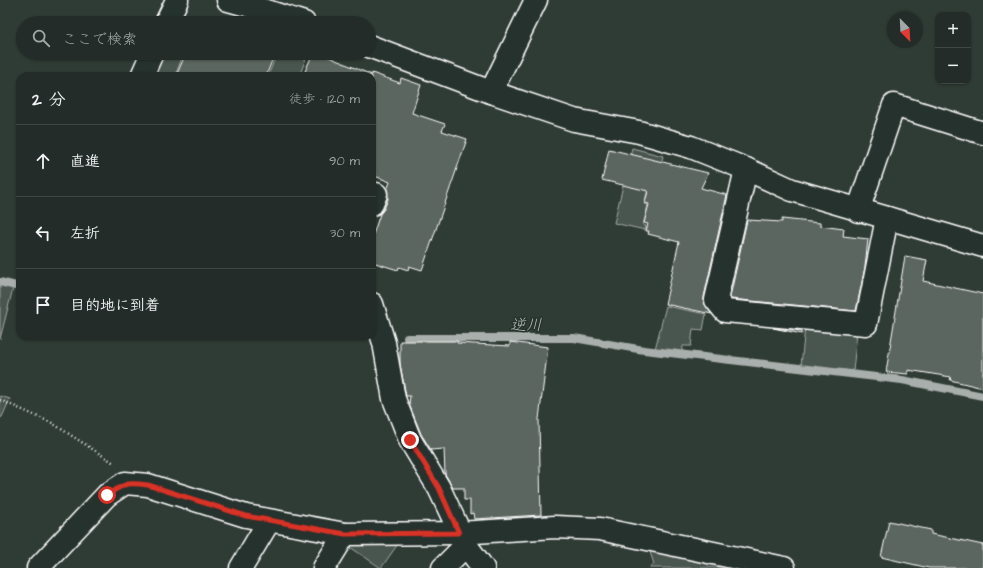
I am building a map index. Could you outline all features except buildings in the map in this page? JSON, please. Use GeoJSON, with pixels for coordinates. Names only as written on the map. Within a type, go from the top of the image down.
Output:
{"type":"FeatureCollection","features":[{"type":"Feature","properties":{"kind":"street"},"geometry":{"type":"LineString","coordinates":[[169,16],[177,0]]}},
{"type":"Feature","properties":{"kind":"street"},"geometry":{"type":"LineString","coordinates":[[228,0],[283,16]]}},
{"type":"Feature","properties":{"kind":"street"},"geometry":{"type":"LineString","coordinates":[[490,92],[536,0]]}},
{"type":"Feature","properties":{"kind":"street"},"geometry":{"type":"LineString","coordinates":[[376,49],[490,92],[574,120],[639,132],[691,147],[746,169],[792,190],[858,211],[983,246]]}},
{"type":"Feature","properties":{"kind":"street"},"geometry":{"type":"LineString","coordinates":[[144,72],[149,60]]}},
{"type":"Feature","properties":{"kind":"street"},"geometry":{"type":"LineString","coordinates":[[858,211],[894,105],[983,133]]}},
{"type":"Feature","properties":{"kind":"street"},"geometry":{"type":"LineString","coordinates":[[746,169],[716,300],[725,310],[866,324],[887,218]]}},
{"type":"Feature","properties":{"kind":"street"},"geometry":{"type":"LineString","coordinates":[[376,317],[384,343],[394,399],[410,440],[439,488],[463,539],[482,568]]}},
{"type":"Feature","properties":{"kind":"street"},"geometry":{"type":"LineString","coordinates":[[38,568],[107,495],[125,483],[135,483],[148,485],[246,516],[345,534],[463,539],[555,527],[600,530],[784,568]]}},
{"type":"Feature","properties":{"kind":"street"},"geometry":{"type":"LineString","coordinates":[[241,568],[269,521]]}},
{"type":"Feature","properties":{"kind":"street"},"geometry":{"type":"LineString","coordinates":[[324,568],[345,534]]}},
{"type":"Feature","properties":{"kind":"street"},"geometry":{"type":"LineString","coordinates":[[443,568],[463,539]]}},
{"type":"Feature","properties":{"kind":"path"},"geometry":{"type":"LineString","coordinates":[[0,400],[52,423],[130,473],[135,483]]}},
{"type":"Feature","properties":{"kind":"shaded area"},"geometry":{"type":"Polygon","coordinates":[[[160,60],[181,60],[177,72],[156,72],[160,60]]]}},
{"type":"Feature","properties":{"kind":"shaded area"},"geometry":{"type":"Polygon","coordinates":[[[274,60],[305,60],[301,72],[270,72],[274,60]]]}},
{"type":"Feature","properties":{"kind":"shaded area"},"geometry":{"type":"Polygon","coordinates":[[[632,148],[663,156],[655,189],[648,188],[644,204],[648,205],[643,225],[646,226],[645,230],[614,223],[632,148]]]}},
{"type":"Feature","properties":{"kind":"shaded area"},"geometry":{"type":"Polygon","coordinates":[[[0,285],[13,288],[0,339],[0,285]]]}},
{"type":"Feature","properties":{"kind":"shaded area"},"geometry":{"type":"Polygon","coordinates":[[[666,306],[706,314],[703,330],[693,329],[691,346],[683,346],[682,352],[655,349],[666,306]]]}},
{"type":"Feature","properties":{"kind":"shaded area"},"geometry":{"type":"Polygon","coordinates":[[[805,327],[857,332],[853,371],[801,366],[805,327]]]}},
{"type":"Feature","properties":{"kind":"shaded area"},"geometry":{"type":"Polygon","coordinates":[[[0,396],[10,399],[2,417],[0,418],[0,396]]]}},
{"type":"Feature","properties":{"kind":"shaded area"},"geometry":{"type":"Polygon","coordinates":[[[400,541],[381,568],[350,547],[353,542],[400,541]]]}},
{"type":"Feature","properties":{"kind":"shaded area"},"geometry":{"type":"Polygon","coordinates":[[[649,549],[746,568],[649,568],[654,564],[649,549]]]}},
{"type":"Feature","properties":{"kind":"waterway","name":"逆川"},"geometry":{"type":"LineString","coordinates":[[0,282],[16,286]]}},
{"type":"Feature","properties":{"kind":"waterway"},"geometry":{"type":"LineString","coordinates":[[407,338],[574,338],[644,350],[902,380],[983,396]]}},
{"type":"Feature","properties":{"kind":"route"},"geometry":{"type":"LineString","coordinates":[[107,495],[125,483],[135,483],[148,485],[246,516],[345,534],[459,533],[439,488],[410,440]]}}]}
